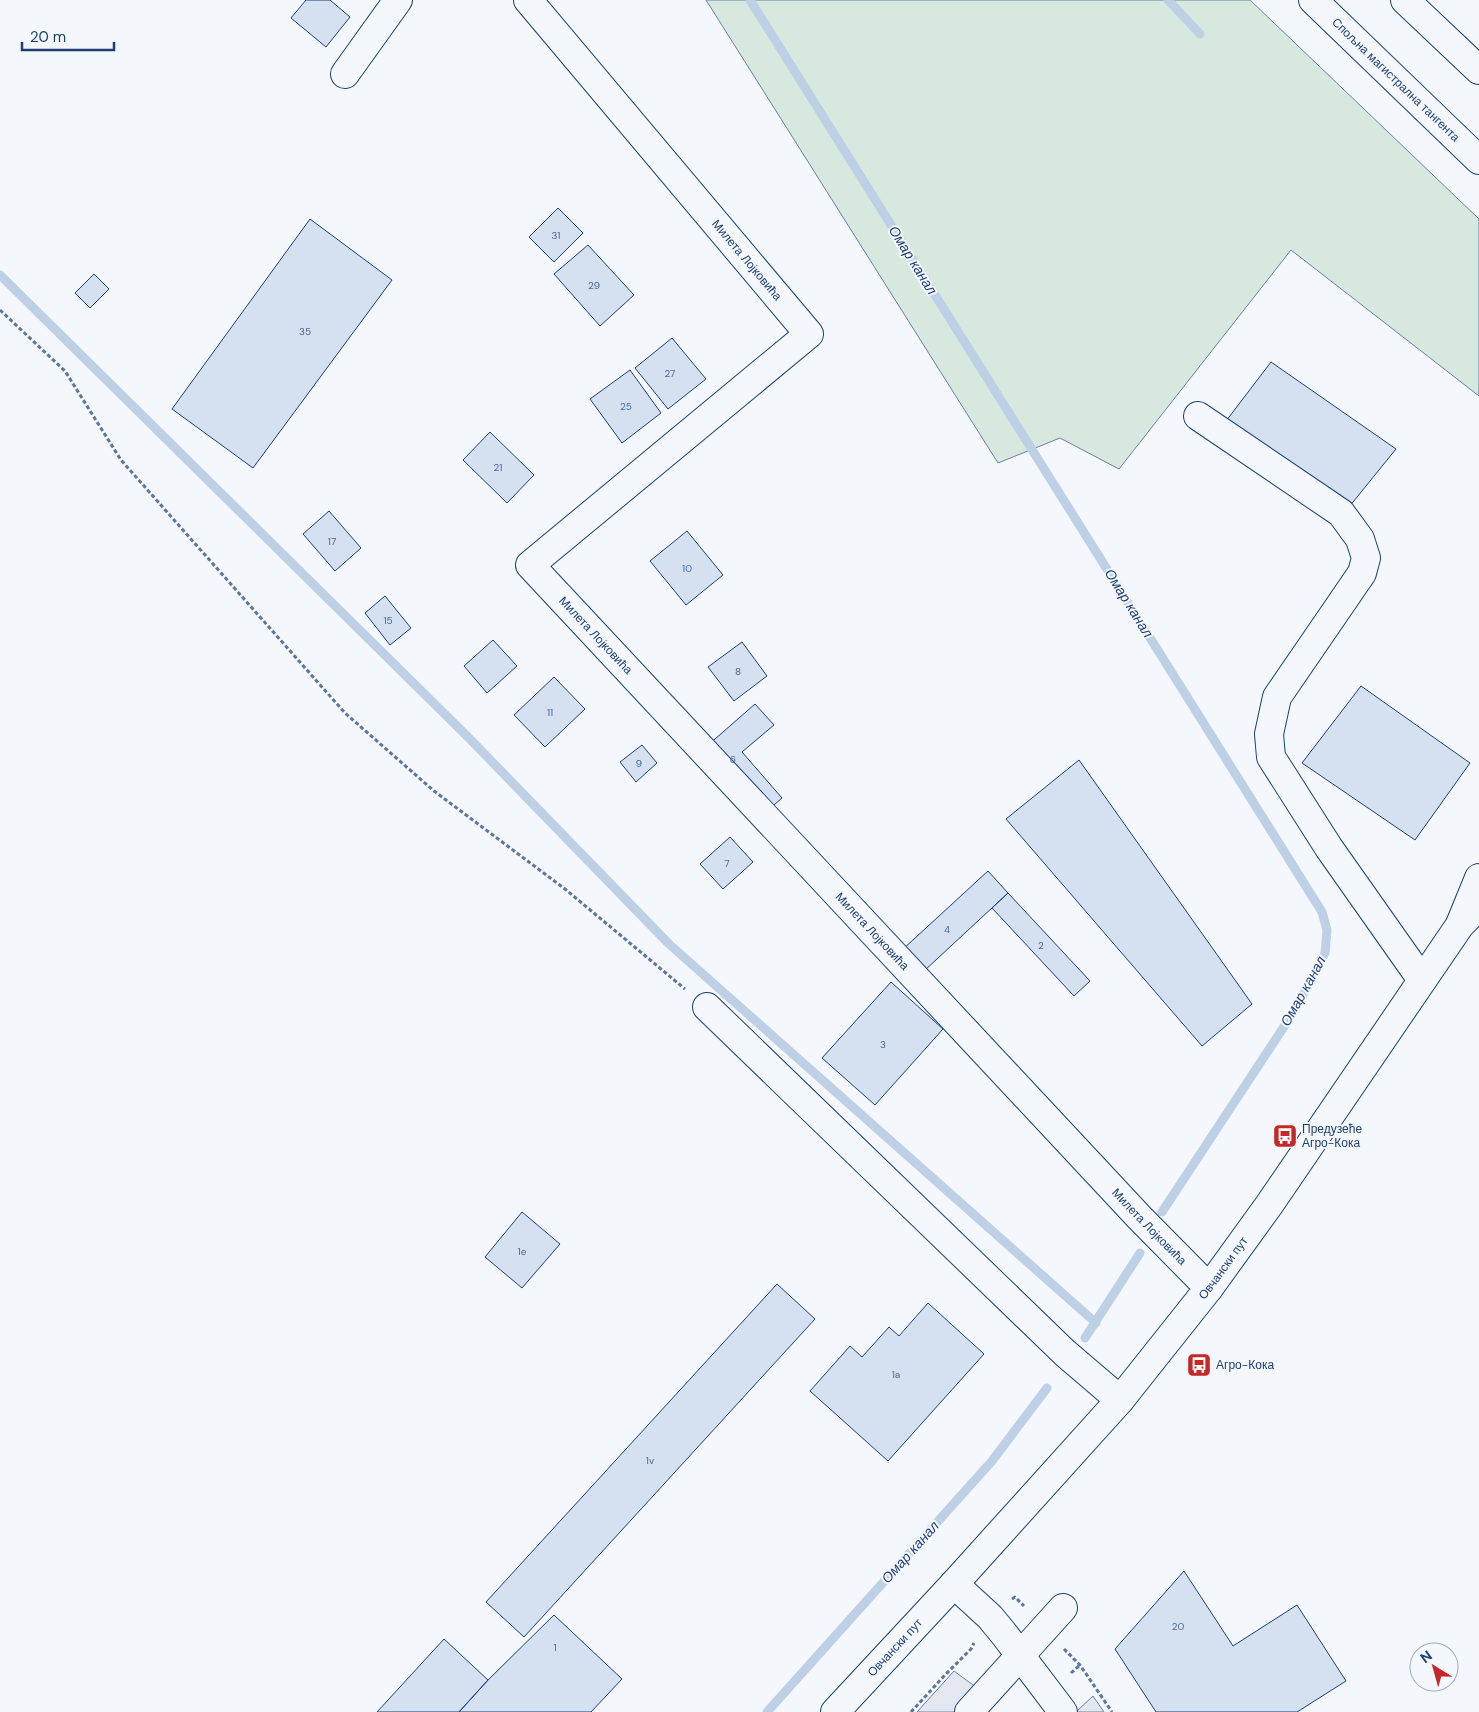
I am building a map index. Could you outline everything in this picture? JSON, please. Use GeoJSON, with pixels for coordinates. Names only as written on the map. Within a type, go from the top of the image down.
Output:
{"type":"FeatureCollection","features":[{"type":"Feature","properties":{"kind":"main road"},"geometry":{"type":"LineString","coordinates":[[345,74],[398,0]]}},
{"type":"Feature","properties":{"kind":"main road","name":"Милета Лојковића"},"geometry":{"type":"LineString","coordinates":[[528,0],[810,334],[530,565],[1138,1217],[1210,1288]]}},
{"type":"Feature","properties":{"kind":"main road","name":"Спољна магистрална тангента"},"geometry":{"type":"LineString","coordinates":[[1313,0],[1479,160]]}},
{"type":"Feature","properties":{"kind":"main road"},"geometry":{"type":"LineString","coordinates":[[1405,0],[1479,70]]}},
{"type":"Feature","properties":{"kind":"main road"},"geometry":{"type":"LineString","coordinates":[[1198,416],[1341,513],[1360,538],[1366,558],[1362,573],[1277,697],[1269,734],[1272,757],[1329,848],[1422,980]]}},
{"type":"Feature","properties":{"kind":"main road","name":"Овчански пут"},"geometry":{"type":"LineString","coordinates":[[1460,925],[1479,878]]}},
{"type":"Feature","properties":{"kind":"main road","name":"Овчански пут"},"geometry":{"type":"LineString","coordinates":[[835,1712],[954,1584],[1120,1400],[1210,1288],[1269,1205],[1460,925],[1479,906]]}},
{"type":"Feature","properties":{"kind":"main road"},"geometry":{"type":"LineString","coordinates":[[706,1007],[1065,1353],[1120,1400]]}},
{"type":"Feature","properties":{"kind":"main road"},"geometry":{"type":"LineString","coordinates":[[954,1584],[990,1618],[1021,1655],[1063,1712]]}},
{"type":"Feature","properties":{"kind":"main road"},"geometry":{"type":"LineString","coordinates":[[969,1712],[1063,1608]]}},
{"type":"Feature","properties":{"kind":"path"},"geometry":{"type":"LineString","coordinates":[[0,310],[66,371],[121,460],[345,713],[434,792],[573,895],[634,944],[706,1007]]}},
{"type":"Feature","properties":{"kind":"shaded area"},"geometry":{"type":"Polygon","coordinates":[[[706,0],[1250,0],[1479,219],[1479,396],[1291,250],[1119,469],[1060,438],[998,463],[706,0]]]}},
{"type":"Feature","properties":{"kind":"shaded area"},"geometry":{"type":"Polygon","coordinates":[[[954,1671],[973,1685],[989,1712],[917,1712],[954,1671]]]}},
{"type":"Feature","properties":{"kind":"shaded area"},"geometry":{"type":"Polygon","coordinates":[[[1093,1696],[1104,1712],[1076,1712],[1093,1696]]]}},
{"type":"Feature","properties":{"kind":"building"},"geometry":{"type":"Polygon","coordinates":[[[306,0],[330,0],[350,17],[326,47],[291,18],[306,0]]]}},
{"type":"Feature","properties":{"kind":"building"},"geometry":{"type":"Polygon","coordinates":[[[558,208],[583,233],[554,262],[529,237],[558,208]]]}},
{"type":"Feature","properties":{"kind":"building"},"geometry":{"type":"Polygon","coordinates":[[[310,219],[392,280],[253,468],[172,409],[310,219]]]}},
{"type":"Feature","properties":{"kind":"building"},"geometry":{"type":"Polygon","coordinates":[[[588,245],[634,295],[600,326],[554,274],[588,245]]]}},
{"type":"Feature","properties":{"kind":"building"},"geometry":{"type":"Polygon","coordinates":[[[94,274],[109,289],[90,308],[75,293],[94,274]]]}},
{"type":"Feature","properties":{"kind":"building"},"geometry":{"type":"Polygon","coordinates":[[[672,338],[706,379],[668,409],[635,368],[672,338]]]}},
{"type":"Feature","properties":{"kind":"building"},"geometry":{"type":"Polygon","coordinates":[[[1271,362],[1396,449],[1349,507],[1226,421],[1271,362]]]}},
{"type":"Feature","properties":{"kind":"building"},"geometry":{"type":"Polygon","coordinates":[[[630,370],[661,413],[622,443],[590,399],[630,370]]]}},
{"type":"Feature","properties":{"kind":"building"},"geometry":{"type":"Polygon","coordinates":[[[490,432],[534,475],[507,503],[463,460],[490,432]]]}},
{"type":"Feature","properties":{"kind":"building"},"geometry":{"type":"Polygon","coordinates":[[[329,511],[361,548],[335,571],[303,534],[329,511]]]}},
{"type":"Feature","properties":{"kind":"building"},"geometry":{"type":"Polygon","coordinates":[[[687,531],[723,575],[686,605],[650,561],[687,531]]]}},
{"type":"Feature","properties":{"kind":"building"},"geometry":{"type":"Polygon","coordinates":[[[385,596],[411,628],[390,645],[365,613],[385,596]]]}},
{"type":"Feature","properties":{"kind":"building"},"geometry":{"type":"Polygon","coordinates":[[[493,640],[517,666],[487,693],[464,666],[493,640]]]}},
{"type":"Feature","properties":{"kind":"building"},"geometry":{"type":"Polygon","coordinates":[[[742,642],[767,676],[734,701],[708,667],[742,642]]]}},
{"type":"Feature","properties":{"kind":"building"},"geometry":{"type":"Polygon","coordinates":[[[554,677],[585,709],[545,747],[514,715],[554,677]]]}},
{"type":"Feature","properties":{"kind":"building"},"geometry":{"type":"Polygon","coordinates":[[[1361,686],[1470,763],[1415,840],[1302,763],[1361,686]]]}},
{"type":"Feature","properties":{"kind":"building"},"geometry":{"type":"Polygon","coordinates":[[[755,704],[774,725],[742,752],[782,798],[765,813],[707,746],[755,704]]]}},
{"type":"Feature","properties":{"kind":"building"},"geometry":{"type":"Polygon","coordinates":[[[642,745],[657,763],[636,782],[620,762],[642,745]]]}},
{"type":"Feature","properties":{"kind":"building"},"geometry":{"type":"Polygon","coordinates":[[[1079,760],[1252,1004],[1202,1046],[1006,819],[1079,760]]]}},
{"type":"Feature","properties":{"kind":"building"},"geometry":{"type":"Polygon","coordinates":[[[730,837],[753,862],[723,889],[700,864],[730,837]]]}},
{"type":"Feature","properties":{"kind":"building"},"geometry":{"type":"Polygon","coordinates":[[[988,871],[1008,893],[923,972],[902,950],[988,871]]]}},
{"type":"Feature","properties":{"kind":"building"},"geometry":{"type":"Polygon","coordinates":[[[1008,893],[1090,981],[1074,996],[992,908],[1008,893]]]}},
{"type":"Feature","properties":{"kind":"building"},"geometry":{"type":"Polygon","coordinates":[[[891,982],[943,1029],[875,1105],[822,1058],[891,982]]]}},
{"type":"Feature","properties":{"kind":"building"},"geometry":{"type":"Polygon","coordinates":[[[522,1212],[560,1244],[522,1288],[485,1257],[522,1212]]]}},
{"type":"Feature","properties":{"kind":"building"},"geometry":{"type":"Polygon","coordinates":[[[777,1284],[815,1319],[524,1637],[486,1602],[777,1284]]]}},
{"type":"Feature","properties":{"kind":"building"},"geometry":{"type":"Polygon","coordinates":[[[928,1303],[984,1354],[888,1461],[810,1391],[850,1346],[862,1357],[889,1327],[899,1336],[928,1303]]]}},
{"type":"Feature","properties":{"kind":"building"},"geometry":{"type":"Polygon","coordinates":[[[1184,1571],[1233,1646],[1297,1605],[1346,1681],[1297,1712],[1156,1712],[1115,1649],[1184,1571]]]}},
{"type":"Feature","properties":{"kind":"building"},"geometry":{"type":"Polygon","coordinates":[[[554,1615],[622,1679],[591,1712],[459,1712],[488,1680],[554,1615]]]}},
{"type":"Feature","properties":{"kind":"building"},"geometry":{"type":"Polygon","coordinates":[[[444,1639],[488,1680],[459,1712],[377,1712],[444,1639]]]}},
{"type":"Feature","properties":{"kind":"waterway","name":"Омар канал"},"geometry":{"type":"LineString","coordinates":[[750,0],[1322,912],[1327,930],[1325,953],[1295,1010],[1162,1212]]}},
{"type":"Feature","properties":{"kind":"waterway"},"geometry":{"type":"LineString","coordinates":[[1168,0],[1200,34]]}},
{"type":"Feature","properties":{"kind":"waterway"},"geometry":{"type":"LineString","coordinates":[[0,275],[468,737],[669,944],[1096,1323]]}},
{"type":"Feature","properties":{"kind":"waterway","name":"Омар канал"},"geometry":{"type":"LineString","coordinates":[[1085,1338],[1140,1253]]}},
{"type":"Feature","properties":{"kind":"waterway","name":"Омар канал"},"geometry":{"type":"LineString","coordinates":[[767,1712],[992,1461],[1047,1388]]}},
{"type":"Feature","properties":{"kind":"place","name":"Предузеће Агро-Кока"},"geometry":{"type":"Point","coordinates":[1285,1136]}},
{"type":"Feature","properties":{"kind":"place","name":"Агро-Кока"},"geometry":{"type":"Point","coordinates":[1199,1365]}}]}
